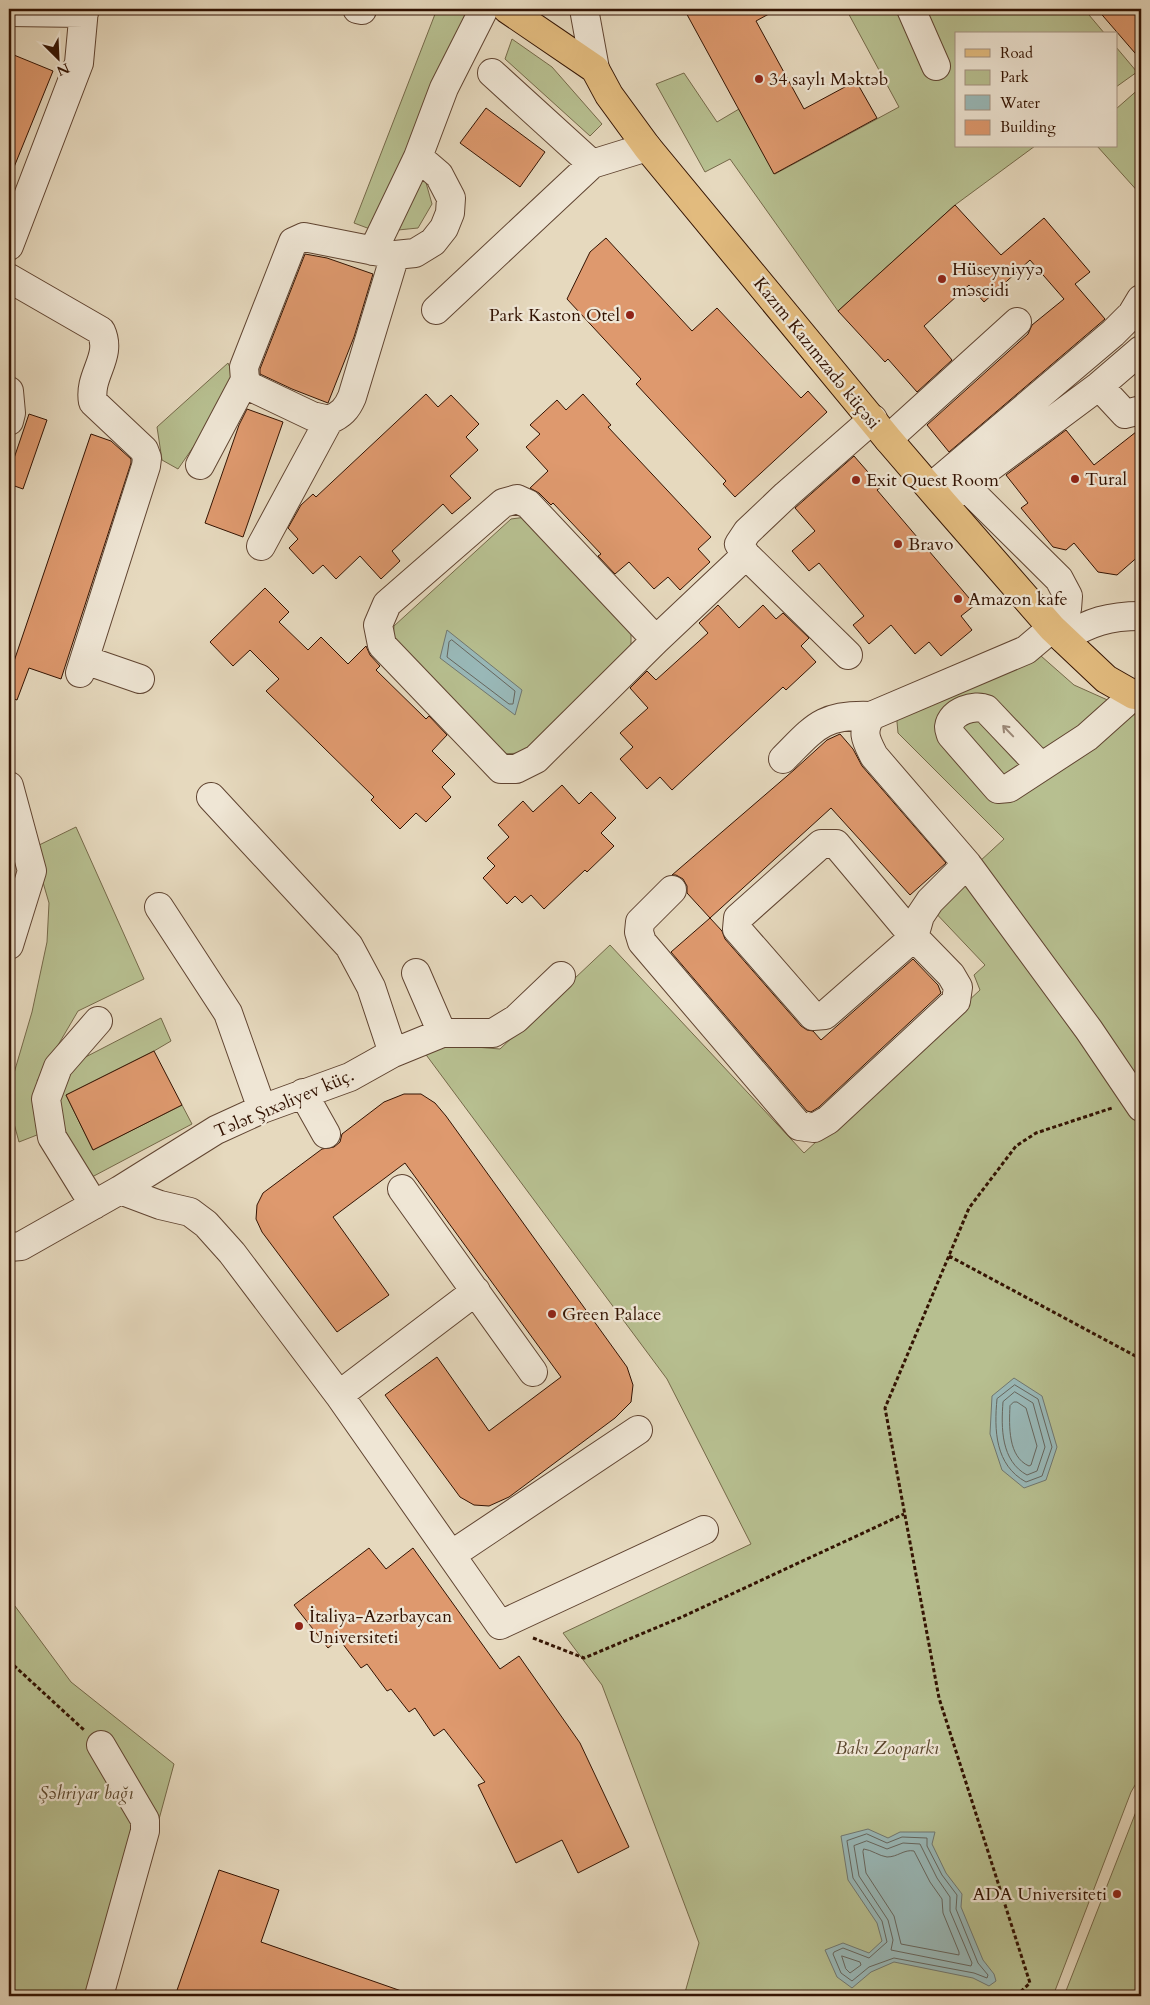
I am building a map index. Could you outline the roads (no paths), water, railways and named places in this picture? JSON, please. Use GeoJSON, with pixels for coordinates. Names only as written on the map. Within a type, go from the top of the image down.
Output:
{"type":"FeatureCollection","features":[{"type":"Feature","properties":{"kind":"main road","name":"Kazım Kazımzadə küçəsi"},"geometry":{"type":"LineString","coordinates":[[507,9],[595,69],[609,95],[647,147],[880,429],[947,487],[1058,633],[1106,679],[1138,695]]}},
{"type":"Feature","properties":{"kind":"street"},"geometry":{"type":"LineString","coordinates":[[245,380],[251,387],[312,416],[328,420],[338,416],[348,408],[384,253],[444,88],[484,9]]}},
{"type":"Feature","properties":{"kind":"street"},"geometry":{"type":"LineString","coordinates":[[584,9],[595,69]]}},
{"type":"Feature","properties":{"kind":"street"},"geometry":{"type":"LineString","coordinates":[[912,9],[936,66]]}},
{"type":"Feature","properties":{"kind":"street"},"geometry":{"type":"LineString","coordinates":[[9,12],[84,11],[79,63],[9,246]]}},
{"type":"Feature","properties":{"kind":"street"},"geometry":{"type":"LineString","coordinates":[[492,73],[592,164]]}},
{"type":"Feature","properties":{"kind":"street"},"geometry":{"type":"LineString","coordinates":[[436,310],[592,164],[647,147]]}},
{"type":"Feature","properties":{"kind":"street"},"geometry":{"type":"LineString","coordinates":[[200,465],[245,380],[244,366],[293,242],[304,237],[384,253],[415,253],[433,242],[444,228],[450,213],[451,198],[438,175],[418,156]]}},
{"type":"Feature","properties":{"kind":"street"},"geometry":{"type":"LineString","coordinates":[[9,278],[101,330],[106,348],[91,392],[92,402],[144,450],[147,458],[83,667],[140,679]]}},
{"type":"Feature","properties":{"kind":"street"},"geometry":{"type":"LineString","coordinates":[[947,487],[1113,333],[1132,314],[1141,299]]}},
{"type":"Feature","properties":{"kind":"street"},"geometry":{"type":"LineString","coordinates":[[848,655],[746,555],[739,544],[747,532],[786,495],[880,429],[1017,322]]}},
{"type":"Feature","properties":{"kind":"street"},"geometry":{"type":"LineString","coordinates":[[947,487],[1099,386],[1141,350]]}},
{"type":"Feature","properties":{"kind":"street"},"geometry":{"type":"LineString","coordinates":[[1099,386],[1124,414],[1141,410]]}},
{"type":"Feature","properties":{"kind":"street"},"geometry":{"type":"LineString","coordinates":[[9,391],[11,413],[9,421]]}},
{"type":"Feature","properties":{"kind":"street"},"geometry":{"type":"LineString","coordinates":[[261,546],[328,420]]}},
{"type":"Feature","properties":{"kind":"street"},"geometry":{"type":"LineString","coordinates":[[947,487],[1060,579],[1068,596],[1067,609],[1058,633]]}},
{"type":"Feature","properties":{"kind":"street"},"geometry":{"type":"LineString","coordinates":[[656,640],[528,504],[517,499],[503,503],[387,604],[378,625],[382,645],[501,769],[516,770],[536,759],[656,640],[746,555]]}},
{"type":"Feature","properties":{"kind":"street"},"geometry":{"type":"LineString","coordinates":[[783,759],[811,730],[832,718],[850,715],[870,716],[1018,654],[1058,633],[1089,623],[1131,616],[1141,596]]}},
{"type":"Feature","properties":{"kind":"street"},"geometry":{"type":"LineString","coordinates":[[1042,767],[1087,737],[1138,695]]}},
{"type":"Feature","properties":{"kind":"street"},"geometry":{"type":"LineString","coordinates":[[870,716],[864,727],[867,741],[874,756],[967,864],[1090,1030],[1138,1104]]}},
{"type":"Feature","properties":{"kind":"street"},"geometry":{"type":"LineString","coordinates":[[9,786],[32,871],[9,945]]}},
{"type":"Feature","properties":{"kind":"street"},"geometry":{"type":"LineString","coordinates":[[211,797],[349,946],[371,987],[393,1053]]}},
{"type":"Feature","properties":{"kind":"street"},"geometry":{"type":"LineString","coordinates":[[672,890],[640,922],[639,932],[642,942],[799,1126],[814,1128],[828,1120],[956,1001],[958,987],[951,975],[914,937],[836,844],[822,844],[738,918],[737,929],[813,1016],[825,1015],[914,937],[920,916],[930,901],[967,864]]}},
{"type":"Feature","properties":{"kind":"street"},"geometry":{"type":"LineString","coordinates":[[159,907],[228,1013],[262,1109]]}},
{"type":"Feature","properties":{"kind":"street"},"geometry":{"type":"LineString","coordinates":[[416,972],[442,1033]]}},
{"type":"Feature","properties":{"kind":"street","name":"Tələt Şıxəliyev küç."},"geometry":{"type":"LineString","coordinates":[[9,1247],[22,1246],[94,1206],[216,1130],[262,1109],[350,1077],[393,1053],[442,1033],[493,1033],[516,1019],[561,976]]}},
{"type":"Feature","properties":{"kind":"street"},"geometry":{"type":"LineString","coordinates":[[94,1206],[52,1137],[46,1099],[58,1067],[98,1021]]}},
{"type":"Feature","properties":{"kind":"street"},"geometry":{"type":"LineString","coordinates":[[303,1093],[326,1134]]}},
{"type":"Feature","properties":{"kind":"street"},"geometry":{"type":"LineString","coordinates":[[402,1189],[532,1372]]}},
{"type":"Feature","properties":{"kind":"street"},"geometry":{"type":"LineString","coordinates":[[120,1190],[160,1205],[190,1212],[206,1224],[232,1253],[339,1395],[500,1625],[704,1530]]}},
{"type":"Feature","properties":{"kind":"street"},"geometry":{"type":"LineString","coordinates":[[339,1395],[476,1291]]}},
{"type":"Feature","properties":{"kind":"street"},"geometry":{"type":"LineString","coordinates":[[451,1555],[638,1430]]}},
{"type":"Feature","properties":{"kind":"street"},"geometry":{"type":"LineString","coordinates":[[99,1996],[145,1831],[145,1820],[101,1746]]}},
{"type":"Feature","properties":{"kind":"water"},"geometry":{"type":"Polygon","coordinates":[[[447,630],[522,690],[515,715],[440,658],[447,630]]]}},
{"type":"Feature","properties":{"kind":"water"},"geometry":{"type":"Polygon","coordinates":[[[1014,1378],[1042,1396],[1057,1447],[1046,1480],[1024,1488],[1002,1470],[990,1434],[992,1396],[1014,1378]]]}},
{"type":"Feature","properties":{"kind":"water"},"geometry":{"type":"Polygon","coordinates":[[[868,1829],[888,1838],[900,1832],[935,1832],[932,1844],[946,1873],[962,1894],[961,1907],[983,1960],[994,1974],[996,1981],[989,1986],[973,1978],[894,1962],[871,1972],[852,1988],[837,1977],[825,1950],[843,1943],[869,1953],[882,1941],[877,1923],[848,1880],[841,1836],[868,1829]]]}},
{"type":"Feature","properties":{"kind":"place","name":"34 saylı Məktəb"},"geometry":{"type":"Point","coordinates":[759,79]}},
{"type":"Feature","properties":{"kind":"place","name":"Hüseyniyyə məscidi"},"geometry":{"type":"Point","coordinates":[942,279]}},
{"type":"Feature","properties":{"kind":"place","name":"Park Kaston Otel"},"geometry":{"type":"Point","coordinates":[630,315]}},
{"type":"Feature","properties":{"kind":"place","name":"Tural"},"geometry":{"type":"Point","coordinates":[1075,479]}},
{"type":"Feature","properties":{"kind":"place","name":"Exit Quest Room"},"geometry":{"type":"Point","coordinates":[856,480]}},
{"type":"Feature","properties":{"kind":"place","name":"Bravo"},"geometry":{"type":"Point","coordinates":[898,544]}},
{"type":"Feature","properties":{"kind":"place","name":"Amazon kafe"},"geometry":{"type":"Point","coordinates":[958,599]}},
{"type":"Feature","properties":{"kind":"place","name":"Green Palace"},"geometry":{"type":"Point","coordinates":[552,1314]}},
{"type":"Feature","properties":{"kind":"place","name":"İtaliya-Azərbaycan Universiteti"},"geometry":{"type":"Point","coordinates":[299,1626]}},
{"type":"Feature","properties":{"kind":"place","name":"ADA Universiteti"},"geometry":{"type":"Point","coordinates":[1117,1894]}},
{"type":"Feature","properties":{"kind":"park label","name":"Bakı Zooparkı"},"geometry":{"type":"Point","coordinates":[887,1748]}},
{"type":"Feature","properties":{"kind":"park label","name":"Şəhriyar bağı"},"geometry":{"type":"Point","coordinates":[86,1793]}}]}
